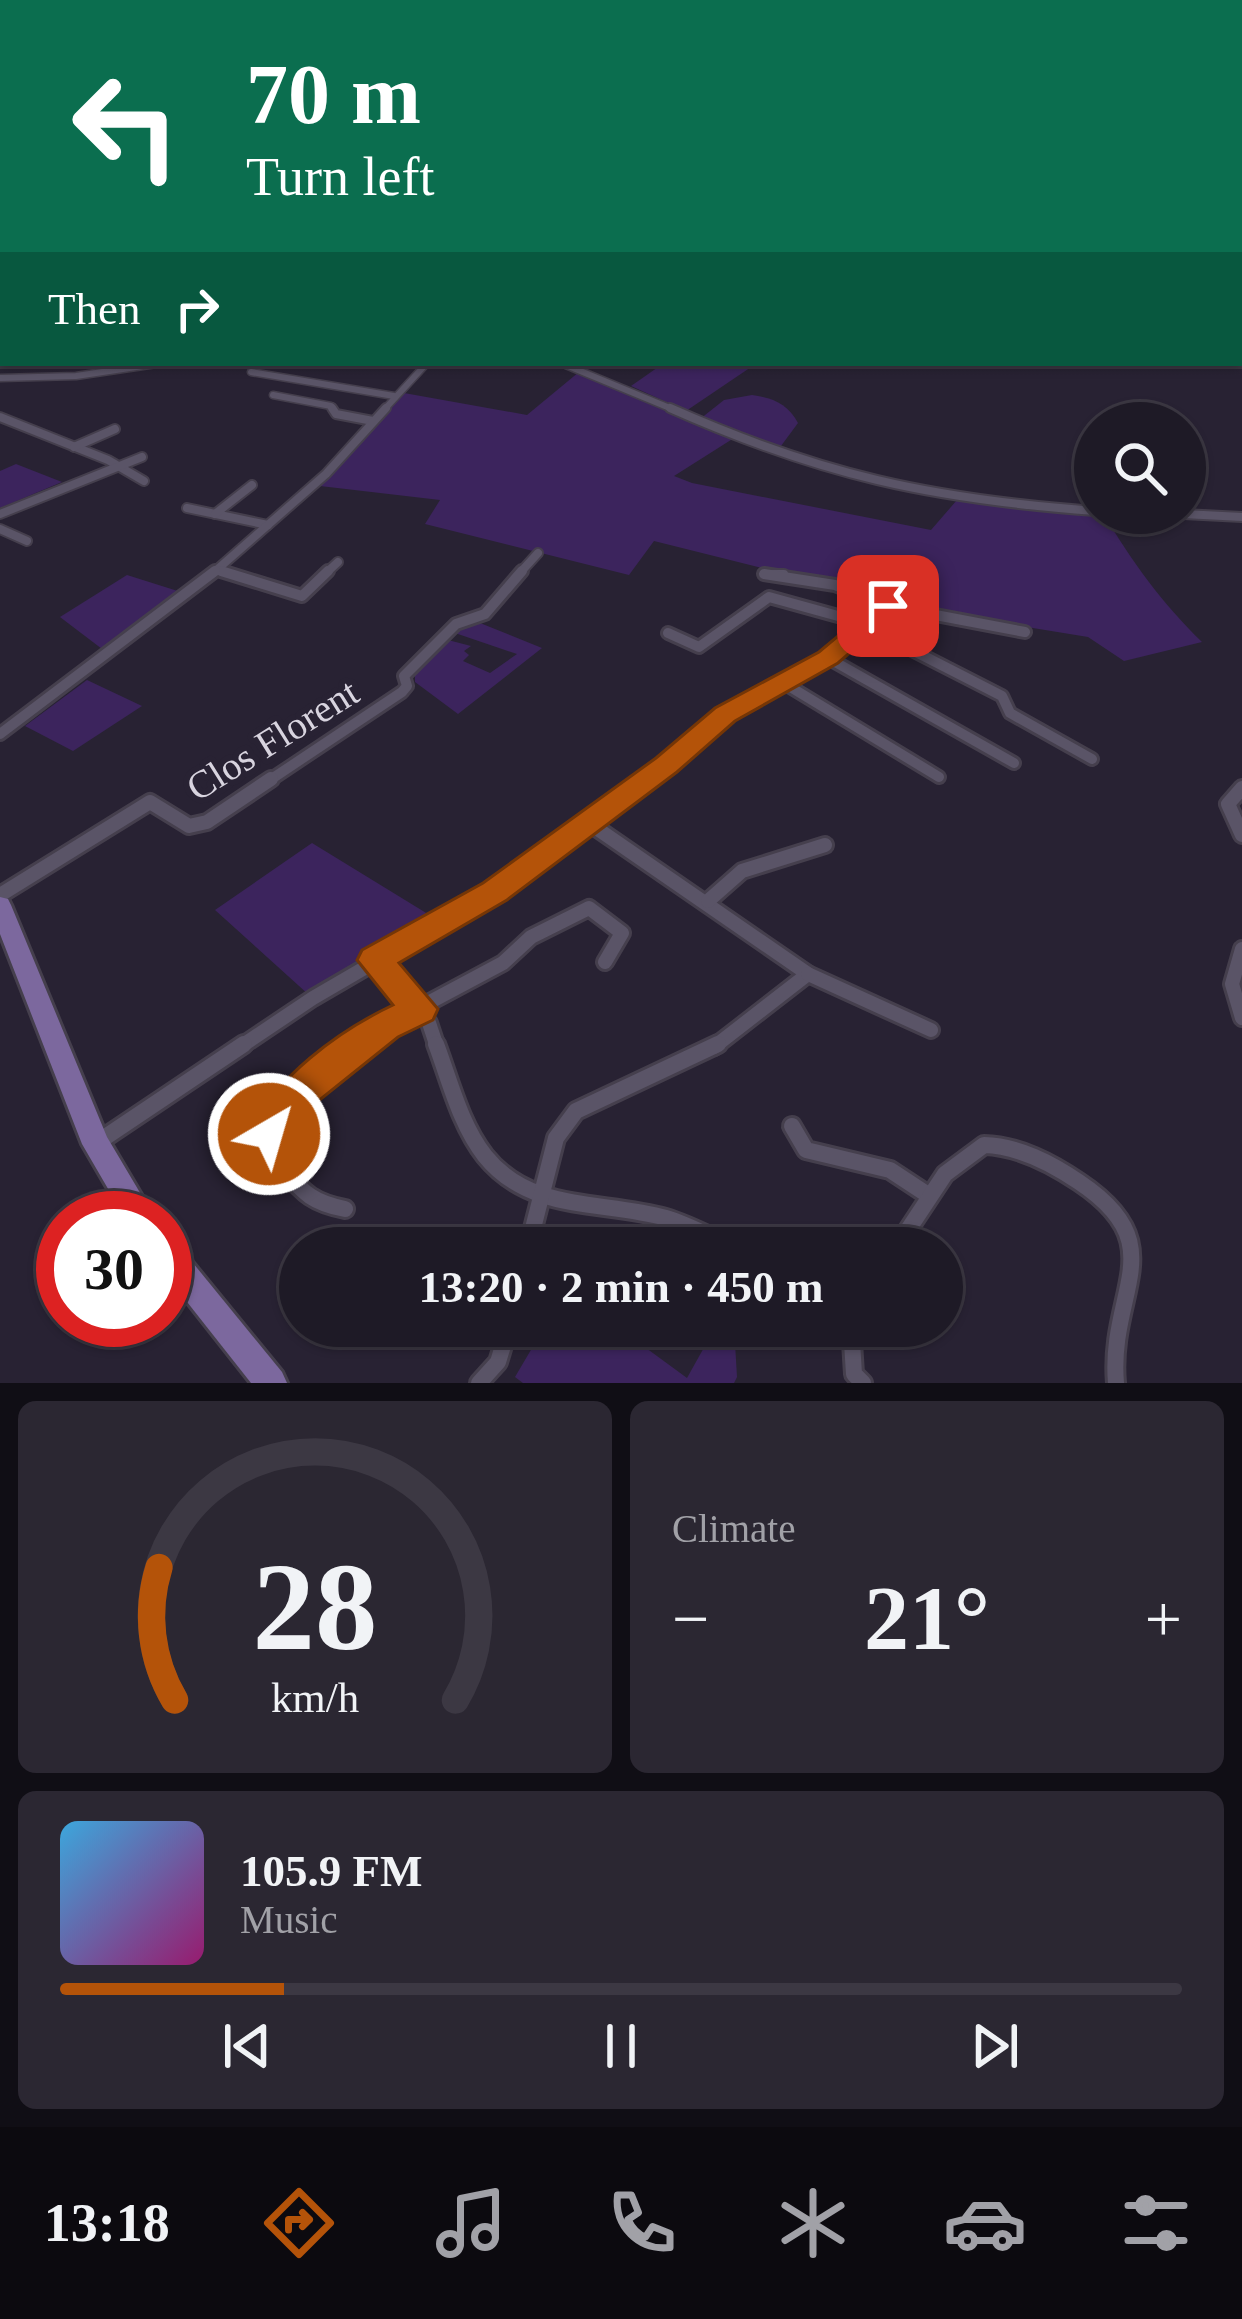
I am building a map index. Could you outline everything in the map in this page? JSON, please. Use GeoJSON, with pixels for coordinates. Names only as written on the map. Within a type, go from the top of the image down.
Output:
{"type":"FeatureCollection","features":[{"type":"Feature","properties":{"kind":"main road"},"geometry":{"type":"LineString","coordinates":[[0,905],[96,1144],[125,1191]]}},
{"type":"Feature","properties":{"kind":"main road"},"geometry":{"type":"LineString","coordinates":[[192,1284],[272,1383]]}},
{"type":"Feature","properties":{"kind":"street"},"geometry":{"type":"LineString","coordinates":[[0,378],[76,376],[143,366]]}},
{"type":"Feature","properties":{"kind":"street"},"geometry":{"type":"LineString","coordinates":[[0,734],[169,613],[326,474],[425,366]]}},
{"type":"Feature","properties":{"kind":"street"},"geometry":{"type":"LineString","coordinates":[[568,366],[772,452],[850,477],[960,500],[1074,509]]}},
{"type":"Feature","properties":{"kind":"street"},"geometry":{"type":"LineString","coordinates":[[251,371],[394,396]]}},
{"type":"Feature","properties":{"kind":"street"},"geometry":{"type":"LineString","coordinates":[[273,395],[331,406],[336,414],[373,421]]}},
{"type":"Feature","properties":{"kind":"street"},"geometry":{"type":"LineString","coordinates":[[0,417],[108,460],[144,481]]}},
{"type":"Feature","properties":{"kind":"street"},"geometry":{"type":"LineString","coordinates":[[72,448],[115,430]]}},
{"type":"Feature","properties":{"kind":"street"},"geometry":{"type":"LineString","coordinates":[[0,514],[142,457]]}},
{"type":"Feature","properties":{"kind":"street"},"geometry":{"type":"LineString","coordinates":[[215,514],[252,485]]}},
{"type":"Feature","properties":{"kind":"street"},"geometry":{"type":"LineString","coordinates":[[187,508],[268,524]]}},
{"type":"Feature","properties":{"kind":"street"},"geometry":{"type":"LineString","coordinates":[[1206,515],[1242,517]]}},
{"type":"Feature","properties":{"kind":"street"},"geometry":{"type":"LineString","coordinates":[[0,529],[27,541]]}},
{"type":"Feature","properties":{"kind":"street","name":"Clos Florent"},"geometry":{"type":"LineString","coordinates":[[0,895],[150,802],[189,826],[207,822],[402,692],[404,676],[456,624],[484,614],[538,553]]}},
{"type":"Feature","properties":{"kind":"street"},"geometry":{"type":"LineString","coordinates":[[217,570],[295,596],[306,594],[338,562]]}},
{"type":"Feature","properties":{"kind":"street"},"geometry":{"type":"LineString","coordinates":[[764,574],[774,572],[836,587],[883,600],[888,606],[1025,632]]}},
{"type":"Feature","properties":{"kind":"street"},"geometry":{"type":"LineString","coordinates":[[668,633],[699,646],[769,597],[866,625],[1002,696],[1010,713],[1092,759]]}},
{"type":"Feature","properties":{"kind":"street"},"geometry":{"type":"LineString","coordinates":[[96,1144],[375,960],[495,892],[725,715],[787,685],[828,658],[888,606]]}},
{"type":"Feature","properties":{"kind":"street"},"geometry":{"type":"LineString","coordinates":[[828,658],[1014,763]]}},
{"type":"Feature","properties":{"kind":"street"},"geometry":{"type":"LineString","coordinates":[[787,685],[940,777]]}},
{"type":"Feature","properties":{"kind":"street"},"geometry":{"type":"LineString","coordinates":[[1242,788],[1228,804],[1242,835]]}},
{"type":"Feature","properties":{"kind":"street"},"geometry":{"type":"LineString","coordinates":[[589,823],[808,974],[932,1030]]}},
{"type":"Feature","properties":{"kind":"street"},"geometry":{"type":"LineString","coordinates":[[708,901],[742,871],[825,845]]}},
{"type":"Feature","properties":{"kind":"street"},"geometry":{"type":"LineString","coordinates":[[345,1209],[312,1203],[272,1157],[268,1146],[272,1121],[288,1101],[369,1038],[503,963],[531,937],[589,908],[622,933],[605,962]]}},
{"type":"Feature","properties":{"kind":"street"},"geometry":{"type":"LineString","coordinates":[[1242,949],[1232,968],[1232,1001],[1242,1018]]}},
{"type":"Feature","properties":{"kind":"street"},"geometry":{"type":"LineString","coordinates":[[375,960],[429,1023],[462,1117],[485,1156],[516,1185],[540,1197],[667,1218],[687,1227]]}},
{"type":"Feature","properties":{"kind":"street"},"geometry":{"type":"LineString","coordinates":[[533,1227],[556,1138],[576,1112],[708,1052],[808,974]]}},
{"type":"Feature","properties":{"kind":"street"},"geometry":{"type":"LineString","coordinates":[[791,1126],[806,1150],[890,1171],[928,1195]]}},
{"type":"Feature","properties":{"kind":"street"},"geometry":{"type":"LineString","coordinates":[[909,1227],[928,1195],[962,1157],[982,1145],[999,1145],[1082,1184],[1125,1216],[1132,1238],[1114,1340],[1116,1383]]}},
{"type":"Feature","properties":{"kind":"street"},"geometry":{"type":"LineString","coordinates":[[479,1383],[498,1363],[503,1347]]}},
{"type":"Feature","properties":{"kind":"street"},"geometry":{"type":"LineString","coordinates":[[852,1347],[856,1380]]}},
{"type":"Feature","properties":{"kind":"shaded area"},"geometry":{"type":"Polygon","coordinates":[[[660,366],[753,366],[686,411],[631,386],[660,366]]]}},
{"type":"Feature","properties":{"kind":"shaded area"},"geometry":{"type":"Polygon","coordinates":[[[579,372],[734,438],[674,476],[692,483],[931,530],[957,500],[1074,510],[1074,534],[1116,534],[1148,581],[1202,642],[1124,661],[1088,637],[897,606],[887,599],[654,541],[629,575],[425,524],[440,500],[320,486],[404,393],[527,415],[579,372]]]}},
{"type":"Feature","properties":{"kind":"shaded area"},"geometry":{"type":"Polygon","coordinates":[[[752,395],[779,403],[798,423],[781,446],[772,449],[700,419],[724,400],[752,395]]]}},
{"type":"Feature","properties":{"kind":"shaded area"},"geometry":{"type":"Polygon","coordinates":[[[16,464],[62,482],[0,508],[0,471],[16,464]]]}},
{"type":"Feature","properties":{"kind":"shaded area"},"geometry":{"type":"Polygon","coordinates":[[[127,575],[184,593],[106,652],[60,617],[127,575]]]}},
{"type":"Feature","properties":{"kind":"shaded area"},"geometry":{"type":"Polygon","coordinates":[[[480,623],[542,648],[458,714],[415,682],[415,674],[448,640],[471,646],[464,651],[469,655],[463,661],[490,673],[517,654],[455,633],[461,626],[480,623]]]}},
{"type":"Feature","properties":{"kind":"shaded area"},"geometry":{"type":"Polygon","coordinates":[[[87,680],[142,706],[73,751],[25,726],[87,680]]]}},
{"type":"Feature","properties":{"kind":"shaded area"},"geometry":{"type":"Polygon","coordinates":[[[312,843],[436,919],[417,923],[398,942],[309,995],[215,910],[312,843]]]}},
{"type":"Feature","properties":{"kind":"shaded area"},"geometry":{"type":"Polygon","coordinates":[[[533,1347],[645,1347],[687,1378],[704,1347],[735,1347],[734,1383],[523,1383],[515,1377],[533,1347]]]}},
{"type":"Feature","properties":{"kind":"route"},"geometry":{"type":"LineString","coordinates":[[269,1134],[272,1121],[288,1101],[385,1026],[420,1009],[375,960],[495,892],[666,765],[725,715],[787,685],[828,658],[888,606]]}}]}
